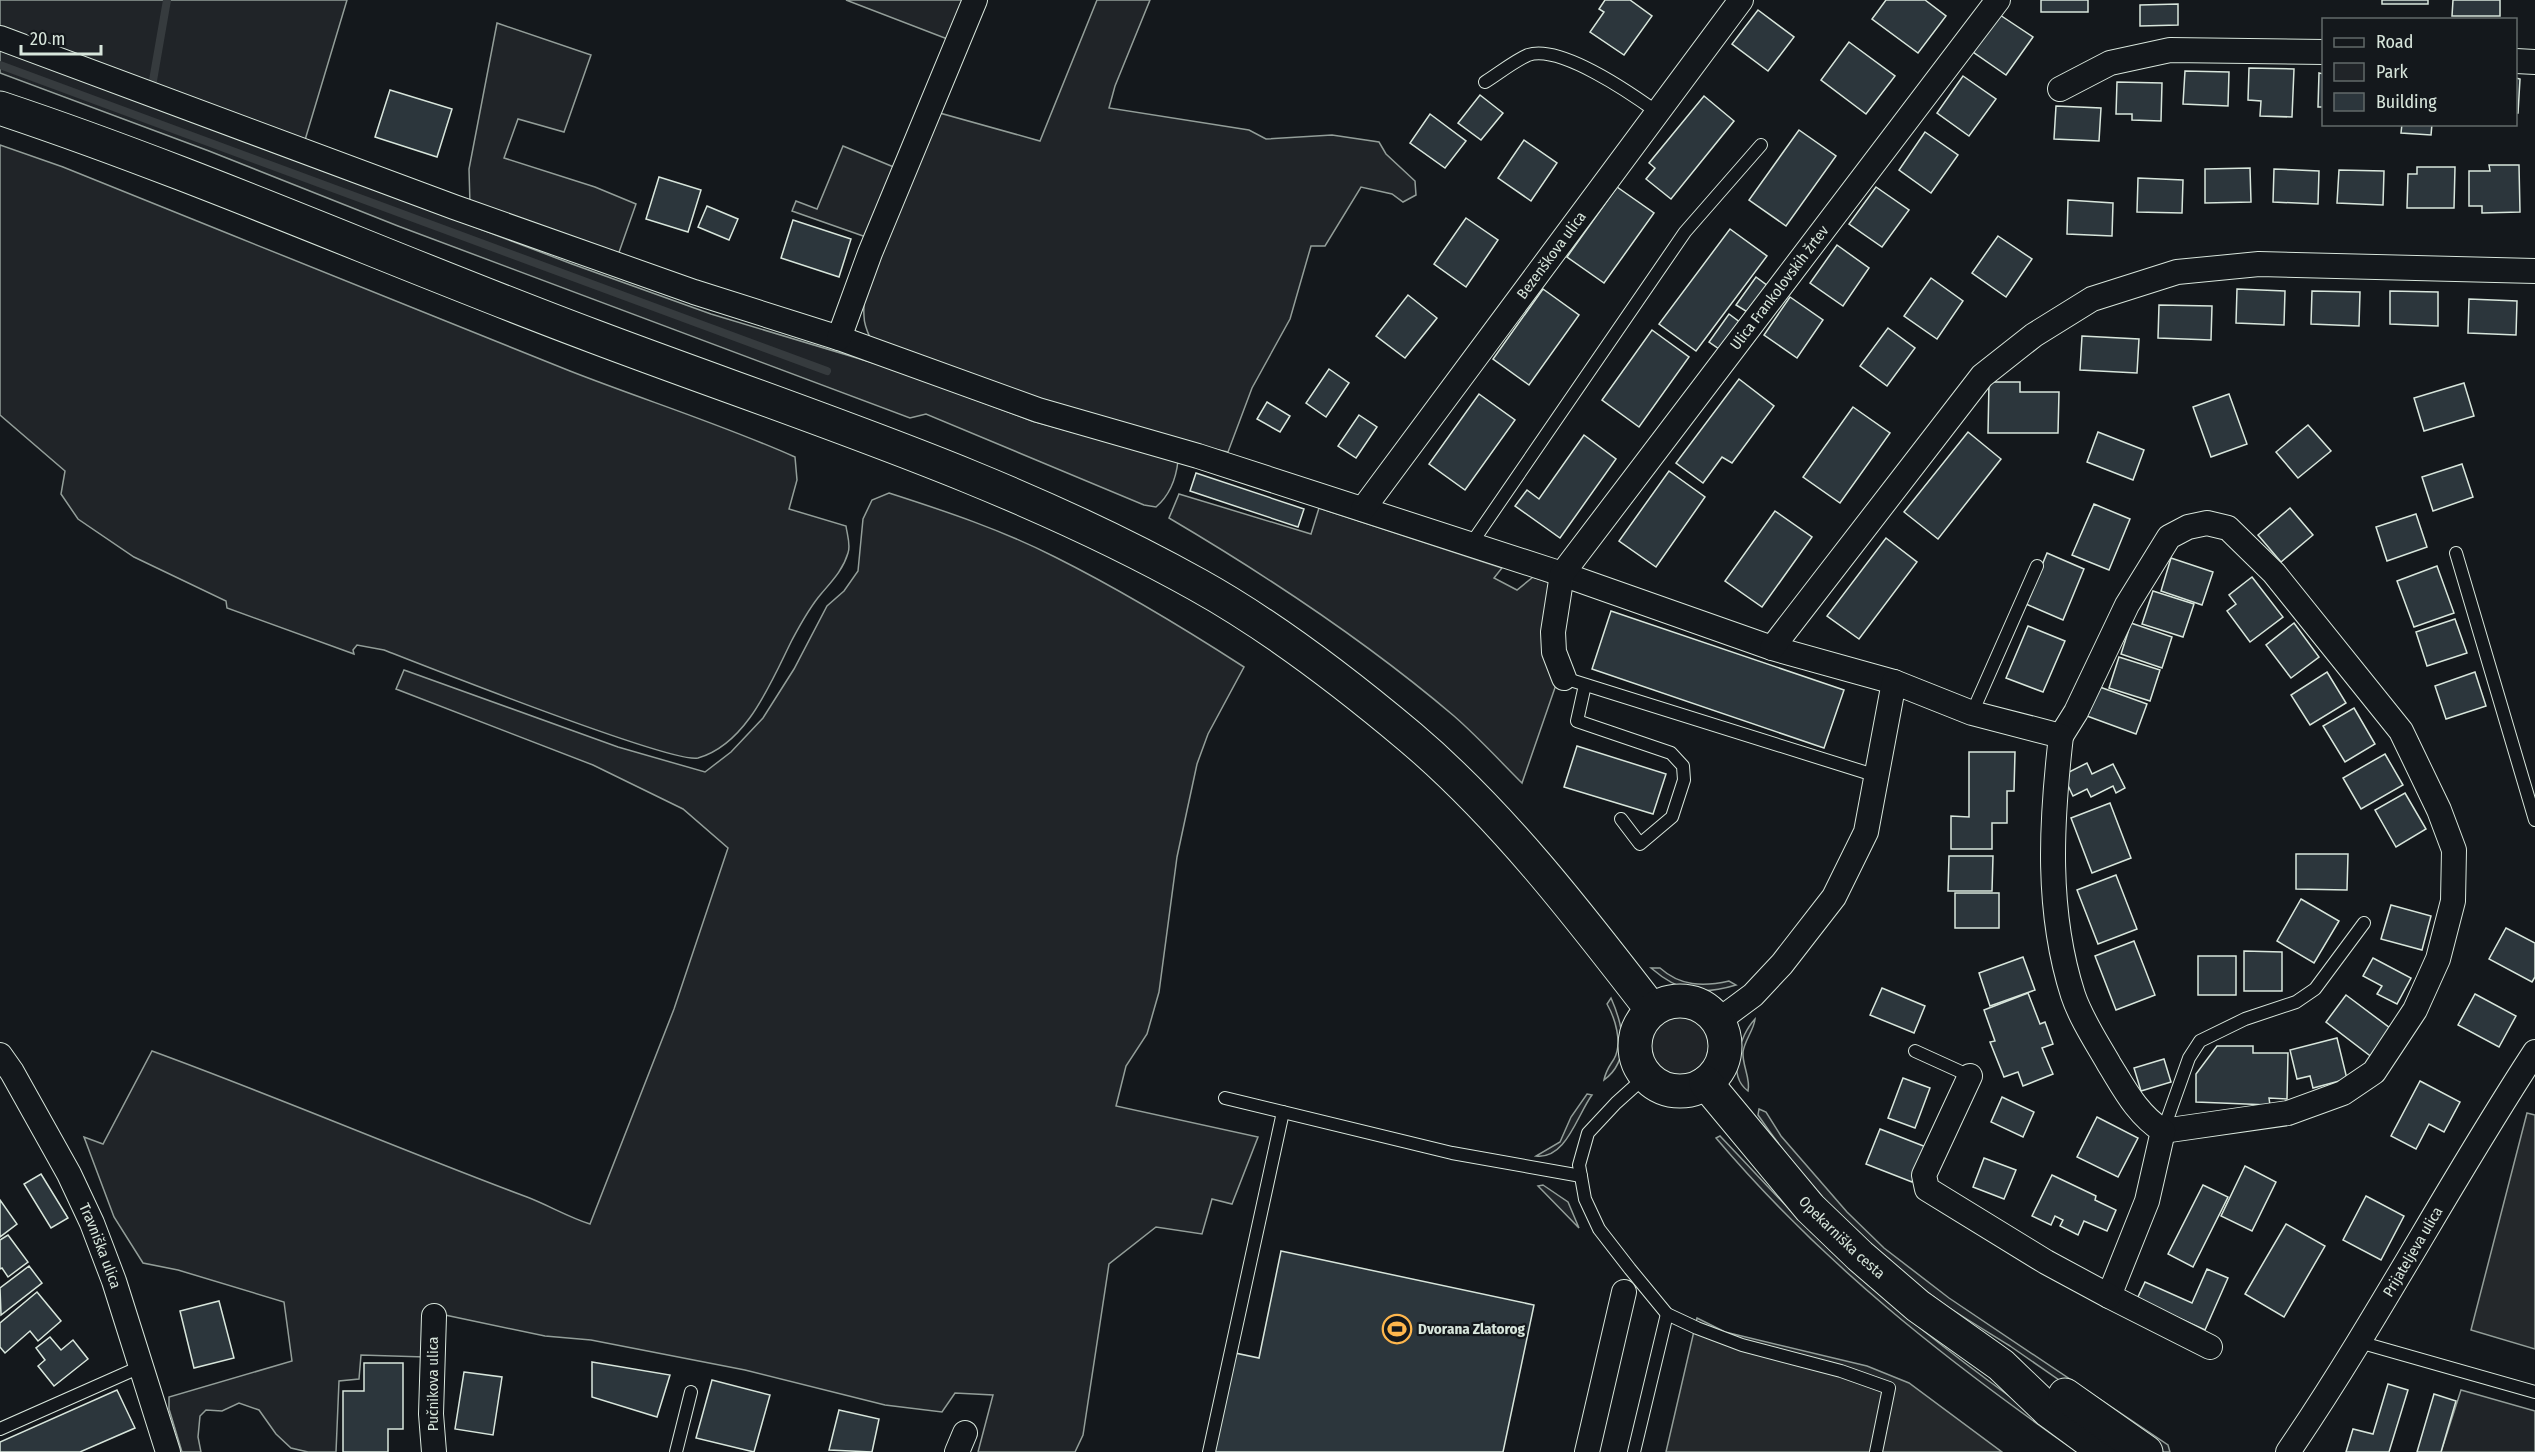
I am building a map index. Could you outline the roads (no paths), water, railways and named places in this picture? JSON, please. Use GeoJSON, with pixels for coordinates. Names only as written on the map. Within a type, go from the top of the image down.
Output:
{"type":"FeatureCollection","features":[{"type":"Feature","properties":{"kind":"street"},"geometry":{"type":"LineString","coordinates":[[839,338],[870,253],[975,0]]}},
{"type":"Feature","properties":{"kind":"street","name":"Bezenškova ulica"},"geometry":{"type":"LineString","coordinates":[[1363,509],[1741,0]]}},
{"type":"Feature","properties":{"kind":"street","name":"Ulica Frankolovskih žrtev"},"geometry":{"type":"LineString","coordinates":[[1562,574],[1998,0]]}},
{"type":"Feature","properties":{"kind":"street"},"geometry":{"type":"LineString","coordinates":[[0,38],[454,207],[694,292],[839,338],[1038,410],[1198,456],[1471,544],[1772,648],[1894,682],[1972,713],[2061,736]]}},
{"type":"Feature","properties":{"kind":"street"},"geometry":{"type":"LineString","coordinates":[[2060,89],[2110,63],[2170,50],[2322,52]]}},
{"type":"Feature","properties":{"kind":"street"},"geometry":{"type":"LineString","coordinates":[[2517,61],[2535,62]]}},
{"type":"Feature","properties":{"kind":"street"},"geometry":{"type":"LineString","coordinates":[[0,108],[78,134],[305,220],[590,335],[924,457],[1082,525],[1201,586],[1299,651],[1410,737],[1501,824],[1652,1010]]}},
{"type":"Feature","properties":{"kind":"street"},"geometry":{"type":"LineString","coordinates":[[1772,648],[1982,376],[2034,335],[2092,299],[2177,272],[2259,264],[2535,271]]}},
{"type":"Feature","properties":{"kind":"street"},"geometry":{"type":"LineString","coordinates":[[2207,523],[2228,528],[2274,573],[2401,731],[2439,810],[2454,850],[2453,901],[2438,959],[2415,1010],[2374,1072],[2343,1093],[2288,1113],[2163,1131],[2136,1109],[2100,1048],[2074,997],[2055,921],[2054,794],[2061,736],[2076,712],[2127,605],[2169,537],[2188,527],[2207,523]]}},
{"type":"Feature","properties":{"kind":"street"},"geometry":{"type":"LineString","coordinates":[[1562,574],[1553,632],[1554,652],[1574,682]]}},
{"type":"Feature","properties":{"kind":"street"},"geometry":{"type":"LineString","coordinates":[[1718,1021],[1753,995],[1782,964],[1834,897],[1866,832],[1894,682]]}},
{"type":"Feature","properties":{"kind":"street"},"geometry":{"type":"LineString","coordinates":[[1688,1002],[1708,1010],[1718,1021],[1724,1034],[1725,1048],[1716,1073],[1706,1083],[1682,1091],[1656,1084],[1646,1076],[1638,1063],[1635,1049],[1636,1034],[1642,1021],[1652,1010],[1666,1003],[1688,1002]]}},
{"type":"Feature","properties":{"kind":"street","name":"Prijateljeva ulica"},"geometry":{"type":"LineString","coordinates":[[2288,1452],[2359,1342],[2497,1110],[2535,1052]]}},
{"type":"Feature","properties":{"kind":"street","name":"Travniška ulica"},"geometry":{"type":"LineString","coordinates":[[0,1055],[69,1174],[92,1223],[114,1281],[168,1452]]}},
{"type":"Feature","properties":{"kind":"street"},"geometry":{"type":"LineString","coordinates":[[1970,1076],[1924,1175],[1927,1189],[2046,1262],[2210,1347]]}},
{"type":"Feature","properties":{"kind":"street","name":"Opekarniška cesta"},"geometry":{"type":"LineString","coordinates":[[1706,1083],[1810,1208],[1860,1256],[1918,1306],[2001,1365]]}},
{"type":"Feature","properties":{"kind":"street"},"geometry":{"type":"LineString","coordinates":[[2109,1296],[2147,1201],[2163,1131]]}},
{"type":"Feature","properties":{"kind":"street"},"geometry":{"type":"LineString","coordinates":[[1587,1452],[1624,1292]]}},
{"type":"Feature","properties":{"kind":"street","name":"Pučnikova ulica"},"geometry":{"type":"LineString","coordinates":[[434,1316],[430,1414],[434,1452]]}},
{"type":"Feature","properties":{"kind":"street"},"geometry":{"type":"LineString","coordinates":[[2001,1365],[2049,1411],[2105,1452]]}},
{"type":"Feature","properties":{"kind":"street"},"geometry":{"type":"LineString","coordinates":[[2001,1365],[2061,1393],[2146,1452]]}},
{"type":"Feature","properties":{"kind":"lane"},"geometry":{"type":"LineString","coordinates":[[1485,82],[1530,54],[1568,59],[1626,90],[1657,112]]}},
{"type":"Feature","properties":{"kind":"lane"},"geometry":{"type":"LineString","coordinates":[[1471,544],[1685,232],[1761,145]]}},
{"type":"Feature","properties":{"kind":"lane"},"geometry":{"type":"LineString","coordinates":[[2456,553],[2535,820]]}},
{"type":"Feature","properties":{"kind":"lane"},"geometry":{"type":"LineString","coordinates":[[1972,713],[2037,566]]}},
{"type":"Feature","properties":{"kind":"lane"},"geometry":{"type":"LineString","coordinates":[[1621,819],[1640,844],[1672,817],[1684,780],[1683,766],[1671,753],[1577,721],[1574,682],[1877,776]]}},
{"type":"Feature","properties":{"kind":"lane"},"geometry":{"type":"LineString","coordinates":[[2163,1131],[2189,1058],[2200,1041],[2245,1019],[2296,1002],[2314,989],[2364,923]]}},
{"type":"Feature","properties":{"kind":"lane"},"geometry":{"type":"LineString","coordinates":[[1915,1051],[1970,1076]]}},
{"type":"Feature","properties":{"kind":"lane"},"geometry":{"type":"LineString","coordinates":[[1646,1076],[1588,1132],[1579,1164],[1585,1199],[1599,1229],[1668,1314],[1742,1345],[1841,1371],[1889,1388],[1876,1452]]}},
{"type":"Feature","properties":{"kind":"lane"},"geometry":{"type":"LineString","coordinates":[[1225,1098],[1463,1155],[1581,1176]]}},
{"type":"Feature","properties":{"kind":"lane"},"geometry":{"type":"LineString","coordinates":[[1209,1452],[1283,1112]]}},
{"type":"Feature","properties":{"kind":"lane"},"geometry":{"type":"LineString","coordinates":[[1634,1452],[1668,1314]]}},
{"type":"Feature","properties":{"kind":"lane"},"geometry":{"type":"LineString","coordinates":[[2359,1342],[2535,1392]]}},
{"type":"Feature","properties":{"kind":"lane"},"geometry":{"type":"LineString","coordinates":[[0,1429],[140,1367]]}},
{"type":"Feature","properties":{"kind":"lane"},"geometry":{"type":"LineString","coordinates":[[676,1452],[691,1392]]}},
{"type":"Feature","properties":{"kind":"waterway"},"geometry":{"type":"LineString","coordinates":[[151,92],[167,0]]}},
{"type":"Feature","properties":{"kind":"waterway"},"geometry":{"type":"LineString","coordinates":[[0,65],[827,371]]}},
{"type":"Feature","properties":{"kind":"place","name":"Dvorana Zlatorog"},"geometry":{"type":"Point","coordinates":[1397,1329]}}]}
